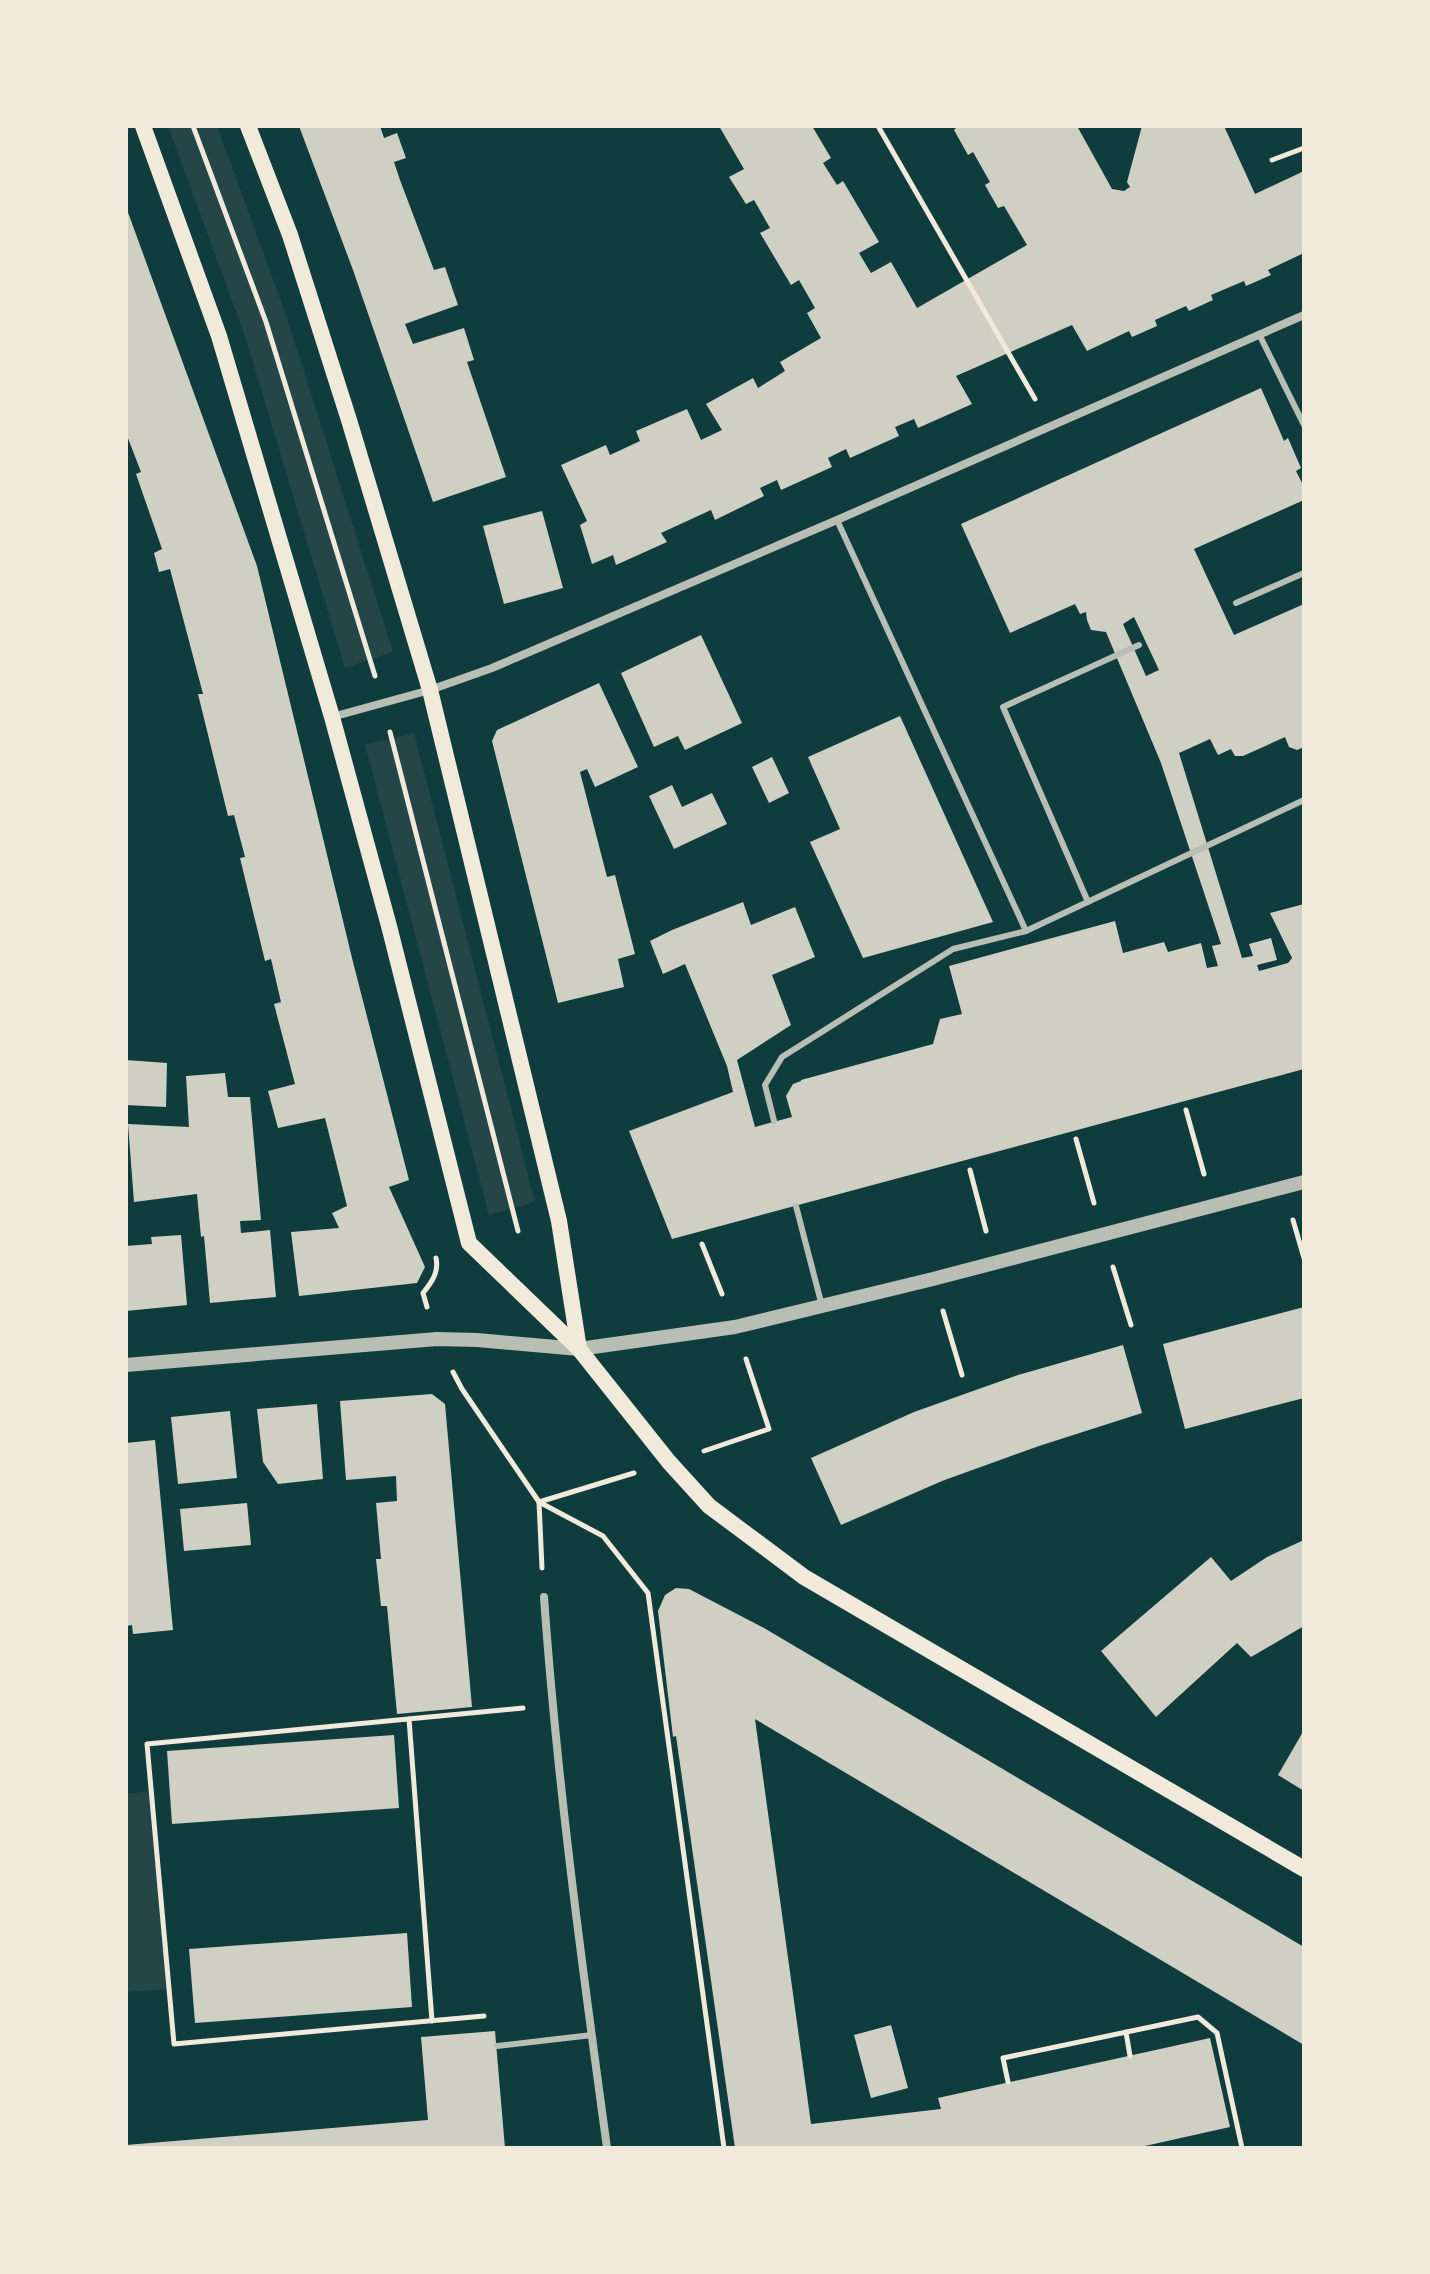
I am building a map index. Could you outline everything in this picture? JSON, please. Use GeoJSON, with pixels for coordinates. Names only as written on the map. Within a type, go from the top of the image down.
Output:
{"type":"FeatureCollection","features":[{"type":"Feature","properties":{"kind":"main road"},"geometry":{"type":"LineString","coordinates":[[143,126],[219,336],[332,717],[389,926],[469,1243],[579,1349],[669,1462],[709,1506],[804,1577],[1304,1869]]}},
{"type":"Feature","properties":{"kind":"main road"},"geometry":{"type":"LineString","coordinates":[[248,126],[295,249],[430,690],[559,1221],[579,1349]]}},
{"type":"Feature","properties":{"kind":"street"},"geometry":{"type":"LineString","coordinates":[[332,717],[430,690],[492,668],[1304,315]]}},
{"type":"Feature","properties":{"kind":"street"},"geometry":{"type":"LineString","coordinates":[[126,1365],[437,1339],[579,1349],[735,1327],[1304,1182]]}},
{"type":"Feature","properties":{"kind":"street"},"geometry":{"type":"LineString","coordinates":[[544,1597],[551,1705],[607,2148]]}},
{"type":"Feature","properties":{"kind":"lane"},"geometry":{"type":"LineString","coordinates":[[1259,334],[1304,425]]}},
{"type":"Feature","properties":{"kind":"lane"},"geometry":{"type":"LineString","coordinates":[[837,520],[1026,931]]}},
{"type":"Feature","properties":{"kind":"lane"},"geometry":{"type":"LineString","coordinates":[[1236,603],[1304,573]]}},
{"type":"Feature","properties":{"kind":"lane"},"geometry":{"type":"LineString","coordinates":[[1088,902],[1003,707],[1139,645]]}},
{"type":"Feature","properties":{"kind":"lane"},"geometry":{"type":"LineString","coordinates":[[774,1121],[765,1085],[782,1057],[953,949],[1026,931],[1304,800]]}},
{"type":"Feature","properties":{"kind":"lane"},"geometry":{"type":"LineString","coordinates":[[796,1206],[822,1306]]}},
{"type":"Feature","properties":{"kind":"lane"},"geometry":{"type":"LineString","coordinates":[[497,2046],[592,2035]]}},
{"type":"Feature","properties":{"kind":"path"},"geometry":{"type":"LineString","coordinates":[[878,126],[1051,426]]}},
{"type":"Feature","properties":{"kind":"path"},"geometry":{"type":"LineString","coordinates":[[1272,160],[1304,148]]}},
{"type":"Feature","properties":{"kind":"path"},"geometry":{"type":"LineString","coordinates":[[1186,1110],[1212,1206]]}},
{"type":"Feature","properties":{"kind":"path"},"geometry":{"type":"LineString","coordinates":[[970,1170],[995,1263]]}},
{"type":"Feature","properties":{"kind":"path"},"geometry":{"type":"LineString","coordinates":[[539,1502],[769,1429],[735,1327],[702,1244]]}},
{"type":"Feature","properties":{"kind":"path"},"geometry":{"type":"LineString","coordinates":[[933,1279],[962,1375]]}},
{"type":"Feature","properties":{"kind":"path"},"geometry":{"type":"LineString","coordinates":[[437,1339],[462,1389],[539,1502],[603,1536],[648,1593],[724,2148]]}},
{"type":"Feature","properties":{"kind":"path"},"geometry":{"type":"LineString","coordinates":[[539,1502],[544,1597]]}},
{"type":"Feature","properties":{"kind":"path"},"geometry":{"type":"LineString","coordinates":[[494,2015],[174,2044],[147,1744],[551,1705]]}},
{"type":"Feature","properties":{"kind":"path"},"geometry":{"type":"LineString","coordinates":[[409,1719],[432,2021]]}},
{"type":"Feature","properties":{"kind":"path"},"geometry":{"type":"LineString","coordinates":[[1008,2082],[1003,2058],[1198,2017],[1217,2033],[1242,2148]]}},
{"type":"Feature","properties":{"kind":"path"},"geometry":{"type":"LineString","coordinates":[[1126,2032],[1130,2056]]}},
{"type":"Feature","properties":{"kind":"shaded area"},"geometry":{"type":"Polygon","coordinates":[[[168,126],[217,126],[286,315],[393,652],[345,668],[245,336],[168,126]]]}},
{"type":"Feature","properties":{"kind":"shaded area"},"geometry":{"type":"Polygon","coordinates":[[[414,733],[535,1202],[489,1215],[365,745],[414,733]]]}},
{"type":"Feature","properties":{"kind":"shaded area"},"geometry":{"type":"Polygon","coordinates":[[[152,1791],[169,1989],[126,1992],[126,1794],[152,1791]]]}},
{"type":"Feature","properties":{"kind":"building"},"geometry":{"type":"Polygon","coordinates":[[[299,126],[380,126],[384,138],[397,133],[406,158],[394,162],[400,180],[434,270],[445,267],[458,305],[405,324],[413,344],[464,328],[474,360],[467,362],[506,477],[433,502],[353,270],[299,126]]]}},
{"type":"Feature","properties":{"kind":"building"},"geometry":{"type":"Polygon","coordinates":[[[719,126],[812,126],[831,158],[823,163],[837,185],[843,181],[879,242],[859,253],[871,273],[891,262],[917,308],[1027,245],[1004,206],[998,208],[985,185],[990,182],[973,152],[968,155],[954,130],[958,126],[1077,126],[1112,189],[1124,191],[1130,187],[1127,182],[1142,126],[1224,126],[1255,194],[1304,171],[1304,253],[1268,270],[1271,275],[1246,286],[1244,281],[1211,295],[1213,300],[1189,311],[1186,306],[1155,320],[1157,326],[1132,337],[1129,331],[1087,351],[1072,325],[956,376],[972,404],[918,428],[914,419],[895,427],[899,436],[850,458],[846,449],[828,458],[832,467],[781,490],[777,480],[760,488],[764,496],[715,520],[711,510],[661,533],[667,542],[616,565],[613,555],[592,564],[580,525],[587,521],[561,465],[606,445],[610,455],[640,441],[636,431],[687,409],[701,440],[722,430],[706,404],[753,378],[758,388],[785,371],[780,362],[821,338],[807,313],[815,308],[799,280],[791,285],[760,233],[770,228],[754,200],[746,204],[729,177],[744,169],[719,126]]]}},
{"type":"Feature","properties":{"kind":"building"},"geometry":{"type":"Polygon","coordinates":[[[126,207],[257,566],[409,1180],[389,1187],[425,1267],[417,1283],[299,1296],[291,1232],[339,1228],[332,1213],[347,1206],[325,1118],[278,1128],[268,1091],[295,1084],[274,1004],[281,1002],[271,959],[265,961],[240,858],[245,857],[234,815],[228,816],[198,694],[203,694],[170,569],[159,572],[154,553],[162,549],[136,474],[141,472],[126,433],[126,207]]]}},
{"type":"Feature","properties":{"kind":"building"},"geometry":{"type":"Polygon","coordinates":[[[1261,388],[1284,441],[1288,438],[1301,468],[1296,471],[1304,487],[1304,500],[1194,549],[1234,635],[1304,604],[1304,747],[1297,750],[1289,747],[1285,737],[1243,756],[1235,756],[1231,749],[1218,755],[1210,739],[1179,753],[1242,958],[1253,956],[1249,944],[1271,938],[1277,960],[1257,965],[1259,971],[1288,963],[1292,958],[1270,913],[1304,904],[1304,1069],[672,1239],[629,1131],[733,1092],[727,1066],[685,964],[663,974],[650,941],[672,930],[743,902],[751,925],[795,907],[815,957],[772,975],[791,1025],[737,1060],[755,1127],[792,1117],[786,1096],[793,1084],[801,1080],[933,1044],[940,1019],[962,1014],[949,966],[1115,921],[1123,953],[1164,942],[1168,952],[1201,943],[1207,968],[1218,966],[1212,946],[1221,944],[1161,763],[1106,632],[1091,630],[1086,612],[1080,614],[1075,604],[1010,633],[961,524],[1261,388]],[[1134,617],[1123,624],[1146,676],[1159,670],[1134,617]]]}},
{"type":"Feature","properties":{"kind":"building"},"geometry":{"type":"Polygon","coordinates":[[[542,511],[563,588],[504,604],[483,526],[542,511]]]}},
{"type":"Feature","properties":{"kind":"building"},"geometry":{"type":"Polygon","coordinates":[[[701,635],[742,723],[685,750],[678,736],[654,747],[621,673],[701,635]]]}},
{"type":"Feature","properties":{"kind":"building"},"geometry":{"type":"Polygon","coordinates":[[[599,683],[638,767],[595,787],[587,769],[580,772],[607,877],[615,875],[635,954],[618,959],[624,987],[558,1003],[492,741],[497,730],[599,683]]]}},
{"type":"Feature","properties":{"kind":"building"},"geometry":{"type":"Polygon","coordinates":[[[900,716],[993,922],[863,958],[810,842],[840,829],[808,757],[900,716]]]}},
{"type":"Feature","properties":{"kind":"building"},"geometry":{"type":"Polygon","coordinates":[[[772,757],[789,793],[769,803],[752,767],[772,757]]]}},
{"type":"Feature","properties":{"kind":"building"},"geometry":{"type":"Polygon","coordinates":[[[672,785],[682,807],[712,793],[727,824],[674,849],[649,796],[672,785]]]}},
{"type":"Feature","properties":{"kind":"building"},"geometry":{"type":"Polygon","coordinates":[[[126,1060],[167,1063],[166,1107],[126,1105],[126,1060]]]}},
{"type":"Feature","properties":{"kind":"building"},"geometry":{"type":"Polygon","coordinates":[[[225,1073],[228,1097],[250,1097],[261,1220],[240,1221],[241,1233],[270,1230],[276,1297],[210,1303],[197,1194],[134,1202],[128,1124],[189,1127],[186,1076],[225,1073]]]}},
{"type":"Feature","properties":{"kind":"building"},"geometry":{"type":"Polygon","coordinates":[[[181,1235],[187,1305],[126,1311],[126,1246],[152,1244],[151,1237],[181,1235]]]}},
{"type":"Feature","properties":{"kind":"building"},"geometry":{"type":"Polygon","coordinates":[[[1304,1307],[1304,1398],[1185,1429],[1163,1344],[1304,1307]]]}},
{"type":"Feature","properties":{"kind":"building"},"geometry":{"type":"Polygon","coordinates":[[[1123,1345],[1142,1413],[942,1481],[841,1525],[811,1458],[914,1412],[1018,1375],[1123,1345]]]}},
{"type":"Feature","properties":{"kind":"building"},"geometry":{"type":"Polygon","coordinates":[[[432,1394],[445,1404],[472,1707],[397,1714],[387,1606],[381,1606],[376,1559],[381,1559],[376,1503],[397,1501],[396,1476],[346,1480],[340,1401],[432,1394]]]}},
{"type":"Feature","properties":{"kind":"building"},"geometry":{"type":"Polygon","coordinates":[[[317,1404],[323,1479],[278,1484],[263,1462],[257,1409],[317,1404]]]}},
{"type":"Feature","properties":{"kind":"building"},"geometry":{"type":"Polygon","coordinates":[[[230,1411],[237,1478],[178,1484],[171,1417],[230,1411]]]}},
{"type":"Feature","properties":{"kind":"building"},"geometry":{"type":"Polygon","coordinates":[[[155,1440],[173,1630],[133,1634],[132,1625],[126,1626],[126,1443],[155,1440]]]}},
{"type":"Feature","properties":{"kind":"building"},"geometry":{"type":"Polygon","coordinates":[[[247,1503],[251,1545],[184,1551],[180,1509],[247,1503]]]}},
{"type":"Feature","properties":{"kind":"building"},"geometry":{"type":"Polygon","coordinates":[[[1304,1540],[1304,1626],[1251,1657],[1237,1643],[1156,1717],[1101,1651],[1211,1557],[1231,1581],[1267,1557],[1304,1540]]]}},
{"type":"Feature","properties":{"kind":"building"},"geometry":{"type":"Polygon","coordinates":[[[676,1588],[689,1589],[764,1628],[1304,1947],[1304,2045],[755,1719],[811,2124],[941,2109],[938,2098],[1210,2038],[1230,2127],[1136,2148],[735,2148],[676,1736],[673,1737],[658,1611],[665,1595],[676,1588]]]}},
{"type":"Feature","properties":{"kind":"building"},"geometry":{"type":"Polygon","coordinates":[[[1304,1730],[1304,1791],[1278,1775],[1304,1730]]]}},
{"type":"Feature","properties":{"kind":"building"},"geometry":{"type":"Polygon","coordinates":[[[394,1735],[399,1808],[172,1824],[167,1751],[394,1735]]]}},
{"type":"Feature","properties":{"kind":"building"},"geometry":{"type":"Polygon","coordinates":[[[407,1933],[412,2007],[195,2023],[189,1949],[407,1933]]]}},
{"type":"Feature","properties":{"kind":"building"},"geometry":{"type":"Polygon","coordinates":[[[891,2025],[908,2088],[871,2098],[854,2035],[891,2025]]]}},
{"type":"Feature","properties":{"kind":"building"},"geometry":{"type":"Polygon","coordinates":[[[495,2031],[505,2148],[126,2148],[126,2145],[428,2120],[421,2037],[495,2031]]]}}]}
